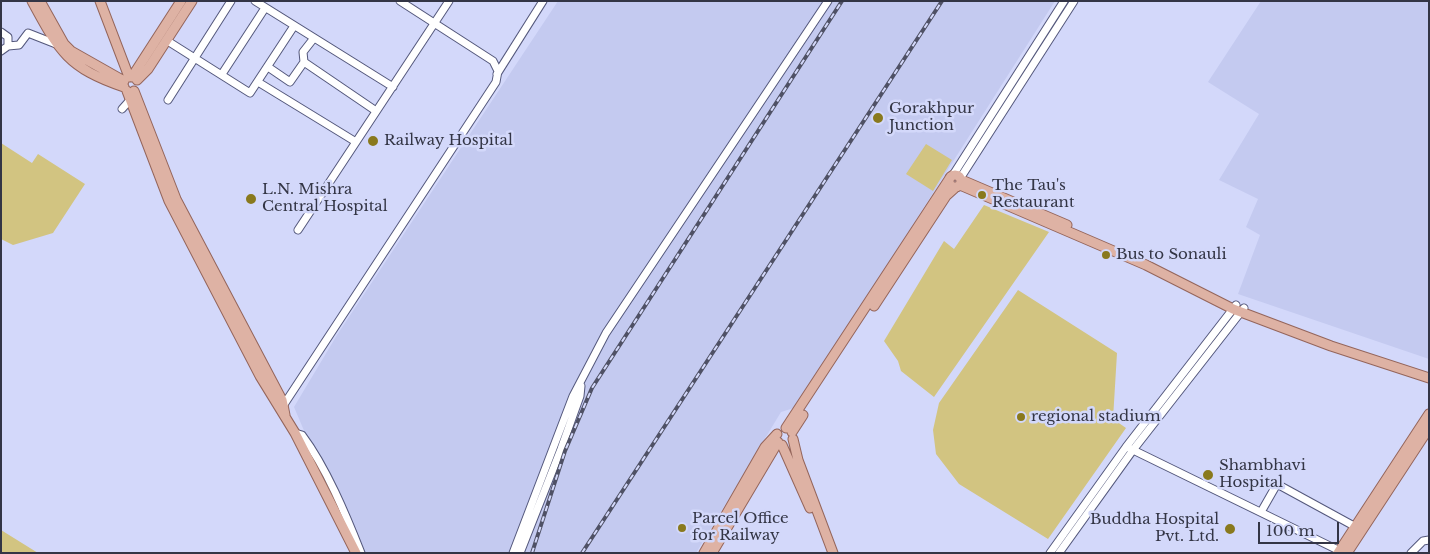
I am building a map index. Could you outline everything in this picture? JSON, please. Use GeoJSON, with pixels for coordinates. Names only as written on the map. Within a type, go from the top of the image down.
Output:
{"type":"FeatureCollection","features":[{"type":"Feature","properties":{"kind":"main road"},"geometry":{"type":"LineString","coordinates":[[32,1],[56,44],[76,64],[111,83],[132,85]]}},
{"type":"Feature","properties":{"kind":"main road"},"geometry":{"type":"LineString","coordinates":[[40,1],[55,29],[71,51],[132,85]]}},
{"type":"Feature","properties":{"kind":"main road"},"geometry":{"type":"LineString","coordinates":[[100,1],[132,85],[169,201],[295,433],[356,553]]}},
{"type":"Feature","properties":{"kind":"main road"},"geometry":{"type":"LineString","coordinates":[[132,85],[181,1]]}},
{"type":"Feature","properties":{"kind":"main road"},"geometry":{"type":"LineString","coordinates":[[132,85],[166,40],[192,1]]}},
{"type":"Feature","properties":{"kind":"main road"},"geometry":{"type":"LineString","coordinates":[[779,440],[787,445],[791,433],[957,180],[1157,265],[1239,308],[1331,346],[1429,378]]}},
{"type":"Feature","properties":{"kind":"main road"},"geometry":{"type":"LineString","coordinates":[[1239,308],[1351,348],[1429,373]]}},
{"type":"Feature","properties":{"kind":"main road"},"geometry":{"type":"LineString","coordinates":[[1343,552],[1354,526],[1429,414]]}},
{"type":"Feature","properties":{"kind":"main road"},"geometry":{"type":"LineString","coordinates":[[1343,552],[1429,428]]}},
{"type":"Feature","properties":{"kind":"main road"},"geometry":{"type":"LineString","coordinates":[[712,553],[779,440],[780,430],[791,433]]}},
{"type":"Feature","properties":{"kind":"main road"},"geometry":{"type":"LineString","coordinates":[[791,433],[798,460],[833,553]]}},
{"type":"Feature","properties":{"kind":"main road"},"geometry":{"type":"LineString","coordinates":[[704,553],[765,447],[779,440]]}},
{"type":"Feature","properties":{"kind":"main road"},"geometry":{"type":"LineString","coordinates":[[779,440],[787,452],[827,553]]}},
{"type":"Feature","properties":{"kind":"street"},"geometry":{"type":"LineString","coordinates":[[168,100],[231,1]]}},
{"type":"Feature","properties":{"kind":"street"},"geometry":{"type":"LineString","coordinates":[[255,1],[393,87]]}},
{"type":"Feature","properties":{"kind":"street"},"geometry":{"type":"LineString","coordinates":[[283,411],[496,82],[497,74],[493,61],[400,1]]}},
{"type":"Feature","properties":{"kind":"street"},"geometry":{"type":"LineString","coordinates":[[298,230],[449,1]]}},
{"type":"Feature","properties":{"kind":"street"},"geometry":{"type":"LineString","coordinates":[[497,74],[544,1]]}},
{"type":"Feature","properties":{"kind":"street"},"geometry":{"type":"LineString","coordinates":[[513,553],[574,396],[606,333],[828,1]]}},
{"type":"Feature","properties":{"kind":"street"},"geometry":{"type":"LineString","coordinates":[[957,180],[1064,1]]}},
{"type":"Feature","properties":{"kind":"street"},"geometry":{"type":"LineString","coordinates":[[957,180],[1074,1]]}},
{"type":"Feature","properties":{"kind":"street"},"geometry":{"type":"LineString","coordinates":[[222,74],[265,8]]}},
{"type":"Feature","properties":{"kind":"street"},"geometry":{"type":"LineString","coordinates":[[166,40],[250,92],[294,26]]}},
{"type":"Feature","properties":{"kind":"street"},"geometry":{"type":"LineString","coordinates":[[1,32],[8,37],[8,46]]}},
{"type":"Feature","properties":{"kind":"street"},"geometry":{"type":"LineString","coordinates":[[1,51],[8,46],[19,45],[28,33],[56,44]]}},
{"type":"Feature","properties":{"kind":"street"},"geometry":{"type":"LineString","coordinates":[[268,67],[290,82],[304,62],[304,52],[314,38]]}},
{"type":"Feature","properties":{"kind":"street"},"geometry":{"type":"LineString","coordinates":[[304,62],[376,111]]}},
{"type":"Feature","properties":{"kind":"street"},"geometry":{"type":"LineString","coordinates":[[258,82],[356,142]]}},
{"type":"Feature","properties":{"kind":"street"},"geometry":{"type":"LineString","coordinates":[[122,109],[132,85]]}},
{"type":"Feature","properties":{"kind":"street"},"geometry":{"type":"LineString","coordinates":[[1050,553],[1239,308]]}},
{"type":"Feature","properties":{"kind":"street"},"geometry":{"type":"LineString","coordinates":[[520,553],[577,405],[582,383]]}},
{"type":"Feature","properties":{"kind":"street"},"geometry":{"type":"LineString","coordinates":[[295,433],[303,436],[328,481],[361,553]]}},
{"type":"Feature","properties":{"kind":"street"},"geometry":{"type":"LineString","coordinates":[[1130,449],[1343,552]]}},
{"type":"Feature","properties":{"kind":"street"},"geometry":{"type":"LineString","coordinates":[[1261,512],[1277,484],[1354,526]]}},
{"type":"Feature","properties":{"kind":"street"},"geometry":{"type":"LineString","coordinates":[[1059,553],[1103,485]]}},
{"type":"Feature","properties":{"kind":"street"},"geometry":{"type":"LineString","coordinates":[[1411,553],[1423,541],[1429,540]]}},
{"type":"Feature","properties":{"kind":"shaded area"},"geometry":{"type":"Polygon","coordinates":[[[558,1],[1055,1],[797,407],[781,412],[696,553],[356,553],[294,407],[337,335],[558,1]]]}},
{"type":"Feature","properties":{"kind":"shaded area"},"geometry":{"type":"Polygon","coordinates":[[[1261,1],[1429,1],[1429,359],[1238,294],[1260,235],[1246,227],[1258,199],[1219,180],[1259,114],[1208,82],[1261,1]]]}},
{"type":"Feature","properties":{"kind":"shaded area"},"geometry":{"type":"Polygon","coordinates":[[[1,143],[32,163],[38,154],[85,184],[53,233],[13,245],[1,239],[1,143]]]}},
{"type":"Feature","properties":{"kind":"shaded area"},"geometry":{"type":"Polygon","coordinates":[[[926,144],[952,160],[933,191],[906,174],[926,144]]]}},
{"type":"Feature","properties":{"kind":"shaded area"},"geometry":{"type":"Polygon","coordinates":[[[984,205],[1049,232],[934,397],[901,371],[898,361],[884,341],[944,241],[954,249],[984,205]]]}},
{"type":"Feature","properties":{"kind":"shaded area"},"geometry":{"type":"Polygon","coordinates":[[[1018,290],[1117,353],[1113,419],[1126,428],[1048,539],[959,484],[936,454],[933,430],[939,403],[1018,290]]]}},
{"type":"Feature","properties":{"kind":"shaded area"},"geometry":{"type":"Polygon","coordinates":[[[1,530],[38,553],[1,553],[1,530]]]}},
{"type":"Feature","properties":{"kind":"railway"},"geometry":{"type":"LineString","coordinates":[[532,553],[565,451],[592,388],[842,1]]}},
{"type":"Feature","properties":{"kind":"railway"},"geometry":{"type":"LineString","coordinates":[[582,553],[942,1]]}},
{"type":"Feature","properties":{"kind":"place","name":"Gorakhpur Junction"},"geometry":{"type":"Point","coordinates":[878,118]}},
{"type":"Feature","properties":{"kind":"place","name":"Railway Hospital"},"geometry":{"type":"Point","coordinates":[373,141]}},
{"type":"Feature","properties":{"kind":"place","name":"The Tau's Restaurant"},"geometry":{"type":"Point","coordinates":[982,195]}},
{"type":"Feature","properties":{"kind":"place","name":"L.N. Mishra Central Hospital"},"geometry":{"type":"Point","coordinates":[251,199]}},
{"type":"Feature","properties":{"kind":"place","name":"Bus to Sonauli"},"geometry":{"type":"Point","coordinates":[1106,255]}},
{"type":"Feature","properties":{"kind":"place","name":"regional stadium"},"geometry":{"type":"Point","coordinates":[1021,417]}},
{"type":"Feature","properties":{"kind":"place","name":"Shambhavi Hospital"},"geometry":{"type":"Point","coordinates":[1208,475]}},
{"type":"Feature","properties":{"kind":"place","name":"Parcel Office for Railway"},"geometry":{"type":"Point","coordinates":[682,528]}},
{"type":"Feature","properties":{"kind":"place","name":"Buddha Hospital Pvt. Ltd."},"geometry":{"type":"Point","coordinates":[1230,529]}}]}
